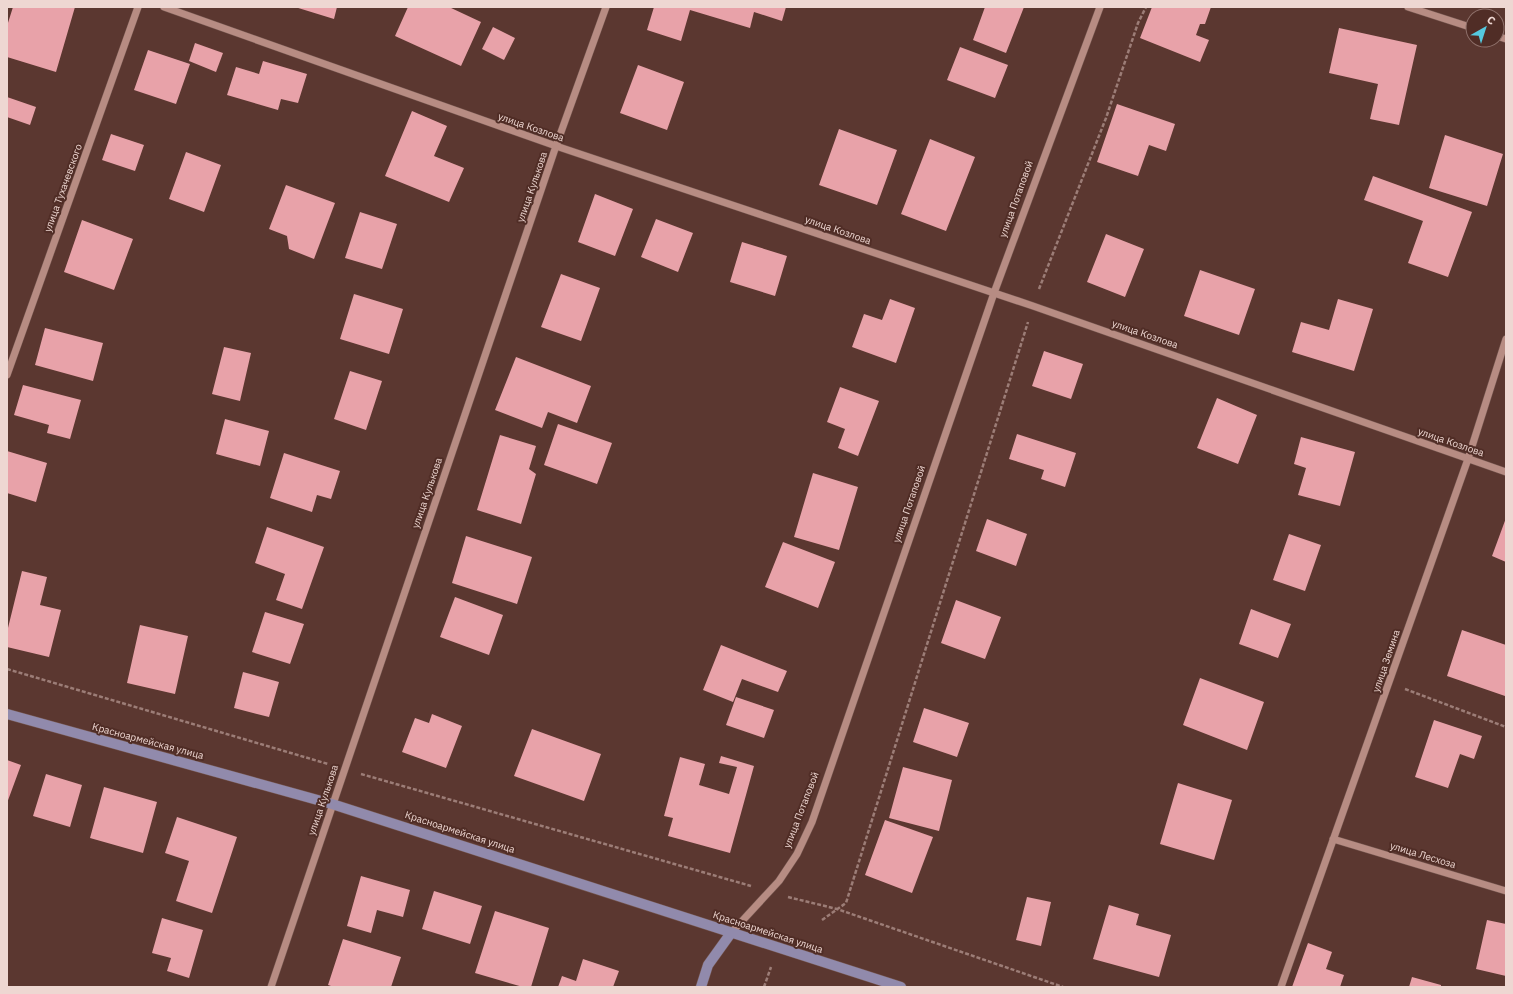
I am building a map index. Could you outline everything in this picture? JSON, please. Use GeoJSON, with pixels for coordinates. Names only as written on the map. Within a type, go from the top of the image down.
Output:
{"type":"FeatureCollection","features":[{"type":"Feature","properties":{"kind":"main road","name":"Красноармейская улица"},"geometry":{"type":"LineString","coordinates":[[7,714],[332,804],[901,987]]}},
{"type":"Feature","properties":{"kind":"main road","name":"улица Потаповой"},"geometry":{"type":"LineString","coordinates":[[701,987],[708,965],[731,933]]}},
{"type":"Feature","properties":{"kind":"street","name":"улица Тухачевского"},"geometry":{"type":"LineString","coordinates":[[7,375],[138,7]]}},
{"type":"Feature","properties":{"kind":"street","name":"улица Козлова"},"geometry":{"type":"LineString","coordinates":[[164,7],[556,146],[1033,306],[1506,472]]}},
{"type":"Feature","properties":{"kind":"street","name":"улица Кулькова"},"geometry":{"type":"LineString","coordinates":[[271,987],[556,146],[606,7]]}},
{"type":"Feature","properties":{"kind":"street","name":"улица Потаповой"},"geometry":{"type":"LineString","coordinates":[[731,933],[779,881],[798,854],[812,822],[994,294],[1100,7]]}},
{"type":"Feature","properties":{"kind":"street"},"geometry":{"type":"LineString","coordinates":[[1408,7],[1465,25]]}},
{"type":"Feature","properties":{"kind":"street","name":"улица Земина"},"geometry":{"type":"LineString","coordinates":[[1281,987],[1468,459],[1506,339]]}},
{"type":"Feature","properties":{"kind":"street","name":"улица Лесхоза"},"geometry":{"type":"LineString","coordinates":[[1334,839],[1506,891]]}},
{"type":"Feature","properties":{"kind":"path"},"geometry":{"type":"LineString","coordinates":[[822,920],[846,903],[1033,306],[1106,118],[1138,23],[1146,7]]}},
{"type":"Feature","properties":{"kind":"path"},"geometry":{"type":"LineString","coordinates":[[7,669],[344,769],[769,892],[837,909],[1063,987]]}},
{"type":"Feature","properties":{"kind":"path"},"geometry":{"type":"LineString","coordinates":[[1389,683],[1506,727]]}},
{"type":"Feature","properties":{"kind":"path"},"geometry":{"type":"LineString","coordinates":[[764,987],[771,967]]}},
{"type":"Feature","properties":{"kind":"building"},"geometry":{"type":"Polygon","coordinates":[[[13,7],[75,7],[56,72],[7,57],[7,26],[13,7]]]}},
{"type":"Feature","properties":{"kind":"building"},"geometry":{"type":"Polygon","coordinates":[[[295,7],[337,7],[334,19],[295,7]]]}},
{"type":"Feature","properties":{"kind":"building"},"geometry":{"type":"Polygon","coordinates":[[[408,7],[449,7],[481,22],[461,66],[395,36],[408,7]]]}},
{"type":"Feature","properties":{"kind":"building"},"geometry":{"type":"Polygon","coordinates":[[[654,7],[786,7],[782,21],[754,12],[750,28],[690,10],[681,41],[647,30],[654,7]]]}},
{"type":"Feature","properties":{"kind":"building"},"geometry":{"type":"Polygon","coordinates":[[[985,7],[1024,7],[1006,53],[973,40],[985,7]]]}},
{"type":"Feature","properties":{"kind":"building"},"geometry":{"type":"Polygon","coordinates":[[[1152,7],[1211,7],[1205,24],[1200,24],[1196,35],[1209,40],[1200,62],[1140,38],[1152,7]]]}},
{"type":"Feature","properties":{"kind":"building"},"geometry":{"type":"Polygon","coordinates":[[[493,27],[515,38],[504,60],[482,49],[493,27]]]}},
{"type":"Feature","properties":{"kind":"building"},"geometry":{"type":"Polygon","coordinates":[[[1339,28],[1417,45],[1399,125],[1370,119],[1378,84],[1329,73],[1339,28]]]}},
{"type":"Feature","properties":{"kind":"building"},"geometry":{"type":"Polygon","coordinates":[[[195,43],[223,53],[216,72],[189,61],[195,43]]]}},
{"type":"Feature","properties":{"kind":"building"},"geometry":{"type":"Polygon","coordinates":[[[960,47],[1008,65],[995,98],[947,80],[960,47]]]}},
{"type":"Feature","properties":{"kind":"building"},"geometry":{"type":"Polygon","coordinates":[[[148,50],[190,64],[176,104],[134,90],[148,50]]]}},
{"type":"Feature","properties":{"kind":"building"},"geometry":{"type":"Polygon","coordinates":[[[263,61],[307,74],[298,103],[281,99],[278,110],[227,95],[236,67],[259,74],[263,61]]]}},
{"type":"Feature","properties":{"kind":"building"},"geometry":{"type":"Polygon","coordinates":[[[638,65],[684,82],[667,130],[620,113],[638,65]]]}},
{"type":"Feature","properties":{"kind":"building"},"geometry":{"type":"Polygon","coordinates":[[[7,97],[36,107],[30,125],[7,117],[7,97]]]}},
{"type":"Feature","properties":{"kind":"building"},"geometry":{"type":"Polygon","coordinates":[[[1117,104],[1175,124],[1166,151],[1149,145],[1138,176],[1097,162],[1117,104]]]}},
{"type":"Feature","properties":{"kind":"building"},"geometry":{"type":"Polygon","coordinates":[[[412,111],[447,126],[434,156],[464,168],[449,202],[385,176],[412,111]]]}},
{"type":"Feature","properties":{"kind":"building"},"geometry":{"type":"Polygon","coordinates":[[[839,129],[897,150],[877,205],[819,185],[839,129]]]}},
{"type":"Feature","properties":{"kind":"building"},"geometry":{"type":"Polygon","coordinates":[[[111,134],[144,145],[135,171],[102,160],[111,134]]]}},
{"type":"Feature","properties":{"kind":"building"},"geometry":{"type":"Polygon","coordinates":[[[1445,135],[1503,154],[1487,206],[1429,188],[1445,135]]]}},
{"type":"Feature","properties":{"kind":"building"},"geometry":{"type":"Polygon","coordinates":[[[930,139],[975,157],[946,231],[901,214],[930,139]]]}},
{"type":"Feature","properties":{"kind":"building"},"geometry":{"type":"Polygon","coordinates":[[[186,152],[221,165],[204,212],[169,199],[186,152]]]}},
{"type":"Feature","properties":{"kind":"building"},"geometry":{"type":"Polygon","coordinates":[[[1373,176],[1472,212],[1448,277],[1408,263],[1423,221],[1364,200],[1373,176]]]}},
{"type":"Feature","properties":{"kind":"building"},"geometry":{"type":"Polygon","coordinates":[[[286,185],[335,203],[314,259],[289,249],[287,236],[269,229],[286,185]]]}},
{"type":"Feature","properties":{"kind":"building"},"geometry":{"type":"Polygon","coordinates":[[[595,194],[633,209],[615,256],[578,242],[595,194]]]}},
{"type":"Feature","properties":{"kind":"building"},"geometry":{"type":"Polygon","coordinates":[[[360,212],[397,224],[382,269],[345,258],[360,212]]]}},
{"type":"Feature","properties":{"kind":"building"},"geometry":{"type":"Polygon","coordinates":[[[656,219],[693,233],[678,272],[641,257],[656,219]]]}},
{"type":"Feature","properties":{"kind":"building"},"geometry":{"type":"Polygon","coordinates":[[[82,220],[133,239],[114,290],[64,272],[82,220]]]}},
{"type":"Feature","properties":{"kind":"building"},"geometry":{"type":"Polygon","coordinates":[[[1106,234],[1144,249],[1125,297],[1087,282],[1106,234]]]}},
{"type":"Feature","properties":{"kind":"building"},"geometry":{"type":"Polygon","coordinates":[[[742,242],[787,256],[775,296],[730,282],[742,242]]]}},
{"type":"Feature","properties":{"kind":"building"},"geometry":{"type":"Polygon","coordinates":[[[1200,270],[1255,289],[1239,335],[1184,316],[1200,270]]]}},
{"type":"Feature","properties":{"kind":"building"},"geometry":{"type":"Polygon","coordinates":[[[561,274],[600,288],[581,341],[541,327],[561,274]]]}},
{"type":"Feature","properties":{"kind":"building"},"geometry":{"type":"Polygon","coordinates":[[[354,294],[403,309],[389,354],[340,339],[354,294]]]}},
{"type":"Feature","properties":{"kind":"building"},"geometry":{"type":"Polygon","coordinates":[[[890,299],[915,308],[896,363],[852,347],[864,314],[882,320],[890,299]]]}},
{"type":"Feature","properties":{"kind":"building"},"geometry":{"type":"Polygon","coordinates":[[[1338,299],[1373,309],[1354,371],[1292,352],[1301,322],[1329,330],[1338,299]]]}},
{"type":"Feature","properties":{"kind":"building"},"geometry":{"type":"Polygon","coordinates":[[[45,328],[103,343],[93,381],[35,365],[45,328]]]}},
{"type":"Feature","properties":{"kind":"building"},"geometry":{"type":"Polygon","coordinates":[[[224,347],[251,353],[240,401],[212,394],[224,347]]]}},
{"type":"Feature","properties":{"kind":"building"},"geometry":{"type":"Polygon","coordinates":[[[1044,351],[1083,364],[1071,399],[1032,386],[1044,351]]]}},
{"type":"Feature","properties":{"kind":"building"},"geometry":{"type":"Polygon","coordinates":[[[516,357],[591,386],[577,423],[548,412],[542,428],[495,410],[516,357]]]}},
{"type":"Feature","properties":{"kind":"building"},"geometry":{"type":"Polygon","coordinates":[[[350,371],[382,381],[366,430],[334,419],[350,371]]]}},
{"type":"Feature","properties":{"kind":"building"},"geometry":{"type":"Polygon","coordinates":[[[23,385],[81,400],[70,439],[47,433],[49,425],[14,415],[23,385]]]}},
{"type":"Feature","properties":{"kind":"building"},"geometry":{"type":"Polygon","coordinates":[[[840,387],[879,401],[858,456],[838,448],[845,429],[827,422],[840,387]]]}},
{"type":"Feature","properties":{"kind":"building"},"geometry":{"type":"Polygon","coordinates":[[[1217,398],[1257,415],[1238,464],[1197,448],[1217,398]]]}},
{"type":"Feature","properties":{"kind":"building"},"geometry":{"type":"Polygon","coordinates":[[[225,419],[269,431],[260,466],[216,454],[225,419]]]}},
{"type":"Feature","properties":{"kind":"building"},"geometry":{"type":"Polygon","coordinates":[[[558,424],[612,443],[597,484],[544,465],[558,424]]]}},
{"type":"Feature","properties":{"kind":"building"},"geometry":{"type":"Polygon","coordinates":[[[1017,434],[1076,453],[1065,487],[1041,479],[1044,470],[1009,459],[1017,434]]]}},
{"type":"Feature","properties":{"kind":"building"},"geometry":{"type":"Polygon","coordinates":[[[500,435],[536,446],[529,469],[536,474],[521,524],[477,510],[500,435]]]}},
{"type":"Feature","properties":{"kind":"building"},"geometry":{"type":"Polygon","coordinates":[[[1301,437],[1355,452],[1340,506],[1298,495],[1306,468],[1294,464],[1301,437]]]}},
{"type":"Feature","properties":{"kind":"building"},"geometry":{"type":"Polygon","coordinates":[[[7,451],[47,463],[36,502],[7,493],[7,451]]]}},
{"type":"Feature","properties":{"kind":"building"},"geometry":{"type":"Polygon","coordinates":[[[284,453],[340,471],[331,499],[317,495],[312,512],[270,498],[284,453]]]}},
{"type":"Feature","properties":{"kind":"building"},"geometry":{"type":"Polygon","coordinates":[[[813,473],[858,487],[839,550],[794,537],[813,473]]]}},
{"type":"Feature","properties":{"kind":"building"},"geometry":{"type":"Polygon","coordinates":[[[1506,518],[1506,562],[1492,556],[1506,518]]]}},
{"type":"Feature","properties":{"kind":"building"},"geometry":{"type":"Polygon","coordinates":[[[987,519],[1027,534],[1016,566],[976,551],[987,519]]]}},
{"type":"Feature","properties":{"kind":"building"},"geometry":{"type":"Polygon","coordinates":[[[267,527],[324,547],[302,609],[276,600],[285,574],[255,563],[267,527]]]}},
{"type":"Feature","properties":{"kind":"building"},"geometry":{"type":"Polygon","coordinates":[[[1289,534],[1321,545],[1305,591],[1273,580],[1289,534]]]}},
{"type":"Feature","properties":{"kind":"building"},"geometry":{"type":"Polygon","coordinates":[[[466,536],[532,557],[517,604],[452,583],[466,536]]]}},
{"type":"Feature","properties":{"kind":"building"},"geometry":{"type":"Polygon","coordinates":[[[783,542],[835,562],[818,608],[765,587],[783,542]]]}},
{"type":"Feature","properties":{"kind":"building"},"geometry":{"type":"Polygon","coordinates":[[[22,571],[47,577],[40,605],[61,610],[49,657],[7,647],[7,632],[22,571]]]}},
{"type":"Feature","properties":{"kind":"building"},"geometry":{"type":"Polygon","coordinates":[[[455,597],[503,615],[489,655],[440,637],[455,597]]]}},
{"type":"Feature","properties":{"kind":"building"},"geometry":{"type":"Polygon","coordinates":[[[956,600],[1001,617],[985,659],[941,643],[956,600]]]}},
{"type":"Feature","properties":{"kind":"building"},"geometry":{"type":"Polygon","coordinates":[[[1251,609],[1291,624],[1278,658],[1239,644],[1251,609]]]}},
{"type":"Feature","properties":{"kind":"building"},"geometry":{"type":"Polygon","coordinates":[[[265,612],[304,624],[290,664],[252,652],[265,612]]]}},
{"type":"Feature","properties":{"kind":"building"},"geometry":{"type":"Polygon","coordinates":[[[140,625],[188,636],[175,694],[127,683],[140,625]]]}},
{"type":"Feature","properties":{"kind":"building"},"geometry":{"type":"Polygon","coordinates":[[[1462,630],[1506,645],[1505,696],[1447,676],[1462,630]]]}},
{"type":"Feature","properties":{"kind":"building"},"geometry":{"type":"Polygon","coordinates":[[[721,645],[787,671],[778,692],[742,679],[733,702],[703,690],[721,645]]]}},
{"type":"Feature","properties":{"kind":"building"},"geometry":{"type":"Polygon","coordinates":[[[243,672],[279,682],[269,717],[234,708],[243,672]]]}},
{"type":"Feature","properties":{"kind":"building"},"geometry":{"type":"Polygon","coordinates":[[[1200,678],[1264,702],[1247,750],[1183,725],[1200,678]]]}},
{"type":"Feature","properties":{"kind":"building"},"geometry":{"type":"Polygon","coordinates":[[[736,697],[774,710],[764,738],[726,725],[736,697]]]}},
{"type":"Feature","properties":{"kind":"building"},"geometry":{"type":"Polygon","coordinates":[[[924,708],[969,723],[957,757],[913,742],[924,708]]]}},
{"type":"Feature","properties":{"kind":"building"},"geometry":{"type":"Polygon","coordinates":[[[432,714],[462,726],[446,768],[402,752],[415,718],[429,723],[432,714]]]}},
{"type":"Feature","properties":{"kind":"building"},"geometry":{"type":"Polygon","coordinates":[[[1434,720],[1482,736],[1474,759],[1460,754],[1448,788],[1415,777],[1434,720]]]}},
{"type":"Feature","properties":{"kind":"building"},"geometry":{"type":"Polygon","coordinates":[[[532,729],[601,754],[584,801],[514,776],[532,729]]]}},
{"type":"Feature","properties":{"kind":"building"},"geometry":{"type":"Polygon","coordinates":[[[721,756],[754,766],[730,853],[668,836],[673,818],[664,816],[680,757],[705,764],[699,785],[729,794],[737,767],[719,763],[721,756]]]}},
{"type":"Feature","properties":{"kind":"building"},"geometry":{"type":"Polygon","coordinates":[[[7,760],[21,765],[7,803],[7,760]]]}},
{"type":"Feature","properties":{"kind":"building"},"geometry":{"type":"Polygon","coordinates":[[[903,767],[952,780],[939,831],[889,818],[903,767]]]}},
{"type":"Feature","properties":{"kind":"building"},"geometry":{"type":"Polygon","coordinates":[[[46,774],[82,785],[70,827],[33,816],[46,774]]]}},
{"type":"Feature","properties":{"kind":"building"},"geometry":{"type":"Polygon","coordinates":[[[1178,783],[1232,800],[1214,860],[1160,844],[1178,783]]]}},
{"type":"Feature","properties":{"kind":"building"},"geometry":{"type":"Polygon","coordinates":[[[104,787],[157,802],[143,853],[90,838],[104,787]]]}},
{"type":"Feature","properties":{"kind":"building"},"geometry":{"type":"Polygon","coordinates":[[[177,817],[237,837],[212,913],[176,901],[189,861],[165,853],[177,817]]]}},
{"type":"Feature","properties":{"kind":"building"},"geometry":{"type":"Polygon","coordinates":[[[885,820],[933,837],[912,893],[865,875],[885,820]]]}},
{"type":"Feature","properties":{"kind":"building"},"geometry":{"type":"Polygon","coordinates":[[[361,876],[410,890],[403,917],[377,910],[371,933],[347,926],[361,876]]]}},
{"type":"Feature","properties":{"kind":"building"},"geometry":{"type":"Polygon","coordinates":[[[434,891],[482,906],[470,944],[422,929],[434,891]]]}},
{"type":"Feature","properties":{"kind":"building"},"geometry":{"type":"Polygon","coordinates":[[[1027,897],[1051,902],[1041,946],[1016,940],[1027,897]]]}},
{"type":"Feature","properties":{"kind":"building"},"geometry":{"type":"Polygon","coordinates":[[[1109,905],[1139,914],[1136,925],[1171,935],[1159,977],[1093,959],[1109,905]]]}},
{"type":"Feature","properties":{"kind":"building"},"geometry":{"type":"Polygon","coordinates":[[[495,911],[549,928],[531,987],[523,987],[475,973],[495,911]]]}},
{"type":"Feature","properties":{"kind":"building"},"geometry":{"type":"Polygon","coordinates":[[[162,918],[203,930],[189,978],[167,971],[171,958],[152,953],[162,918]]]}},
{"type":"Feature","properties":{"kind":"building"},"geometry":{"type":"Polygon","coordinates":[[[1487,920],[1506,924],[1506,976],[1476,969],[1487,920]]]}},
{"type":"Feature","properties":{"kind":"building"},"geometry":{"type":"Polygon","coordinates":[[[343,939],[401,957],[391,987],[334,987],[328,985],[343,939]]]}},
{"type":"Feature","properties":{"kind":"building"},"geometry":{"type":"Polygon","coordinates":[[[1308,943],[1332,952],[1326,969],[1344,975],[1340,987],[1292,987],[1308,943]]]}},
{"type":"Feature","properties":{"kind":"building"},"geometry":{"type":"Polygon","coordinates":[[[583,959],[619,971],[613,987],[558,987],[562,976],[576,981],[583,959]]]}},
{"type":"Feature","properties":{"kind":"building"},"geometry":{"type":"Polygon","coordinates":[[[1412,977],[1441,985],[1441,987],[1409,987],[1412,977]]]}}]}
